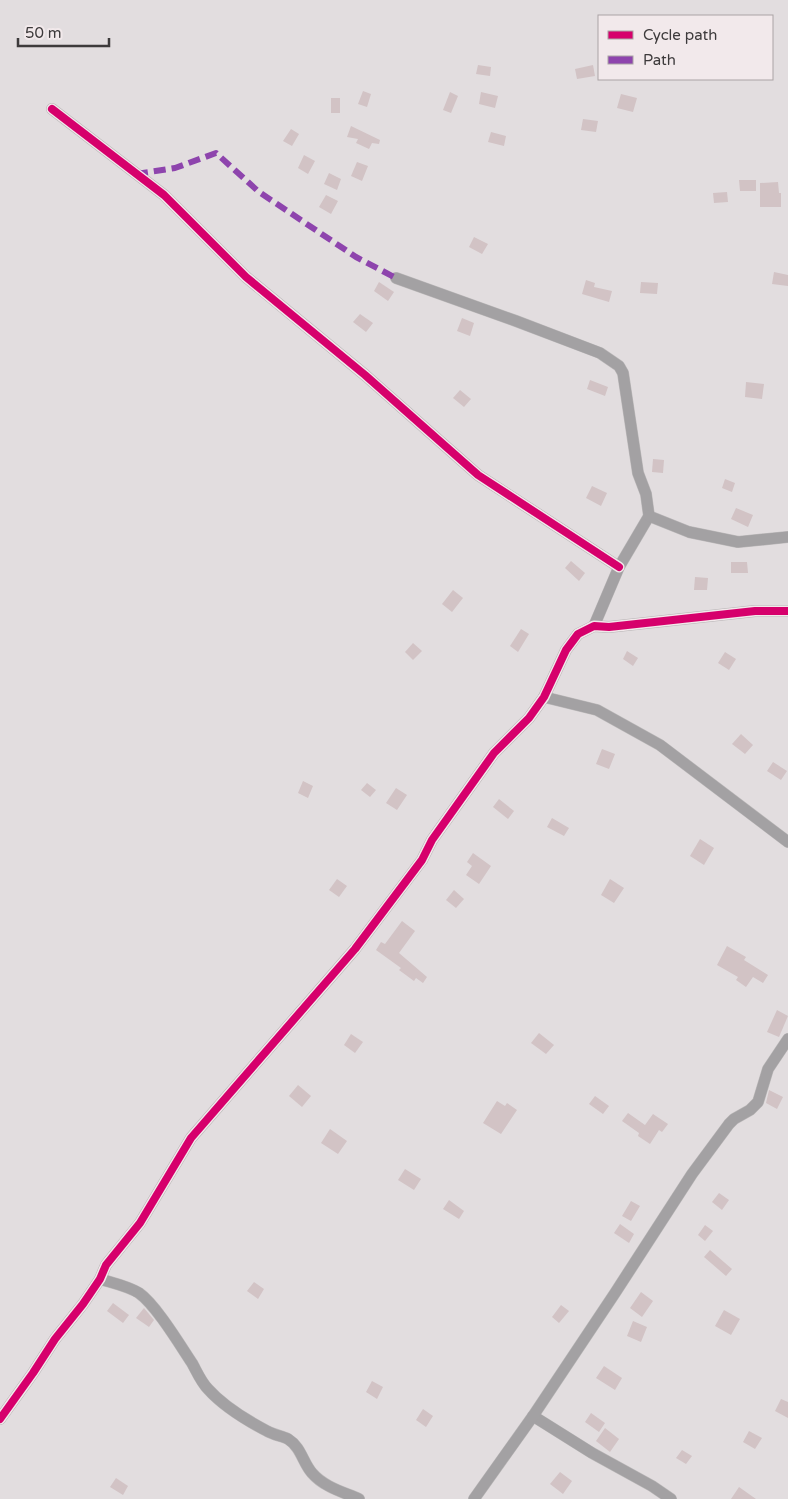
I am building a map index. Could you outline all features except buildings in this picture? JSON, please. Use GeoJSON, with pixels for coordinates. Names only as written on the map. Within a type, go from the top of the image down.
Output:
{"type":"FeatureCollection","features":[{"type":"Feature","properties":{"kind":"street"},"geometry":{"type":"LineString","coordinates":[[52,109],[164,195],[246,278],[365,375],[478,475],[619,567]]}},
{"type":"Feature","properties":{"kind":"street"},"geometry":{"type":"LineString","coordinates":[[396,278],[600,353],[619,366],[623,373],[638,473],[646,494],[649,516],[619,567],[594,626]]}},
{"type":"Feature","properties":{"kind":"street"},"geometry":{"type":"LineString","coordinates":[[649,516],[689,532],[738,542],[788,537]]}},
{"type":"Feature","properties":{"kind":"street"},"geometry":{"type":"LineString","coordinates":[[0,1419],[33,1373],[54,1339],[83,1304],[100,1279],[106,1265],[140,1223],[191,1138],[350,955],[422,860],[432,840],[494,752],[529,718],[544,698],[566,650],[578,634],[594,626],[609,627],[755,611],[788,611]]}},
{"type":"Feature","properties":{"kind":"street"},"geometry":{"type":"LineString","coordinates":[[544,698],[597,710],[660,745],[788,842]]}},
{"type":"Feature","properties":{"kind":"street"},"geometry":{"type":"LineString","coordinates":[[474,1499],[534,1416],[692,1174],[729,1124],[750,1110],[758,1102],[768,1069],[787,1043]]}},
{"type":"Feature","properties":{"kind":"street"},"geometry":{"type":"LineString","coordinates":[[100,1279],[124,1286],[139,1293],[150,1303],[183,1350],[206,1388],[220,1402],[266,1431],[287,1438],[294,1444],[317,1478],[327,1485],[359,1499]]}},
{"type":"Feature","properties":{"kind":"street"},"geometry":{"type":"LineString","coordinates":[[534,1416],[592,1453],[652,1486],[670,1499]]}},
{"type":"Feature","properties":{"kind":"marked path"},"geometry":{"type":"LineString","coordinates":[[136,174],[175,168],[216,153],[259,192],[356,257],[396,278]]}},
{"type":"Feature","properties":{"kind":"cycle path"},"geometry":{"type":"LineString","coordinates":[[52,109],[164,195],[246,277],[365,375],[478,475],[619,567]]}},
{"type":"Feature","properties":{"kind":"cycle path"},"geometry":{"type":"LineString","coordinates":[[0,1419],[55,1339],[83,1304],[100,1279],[106,1265],[140,1223],[191,1138],[355,949],[422,860],[432,840],[494,753],[529,718],[544,697],[566,650],[578,634],[594,626],[609,627],[755,611],[788,611]]}}]}
